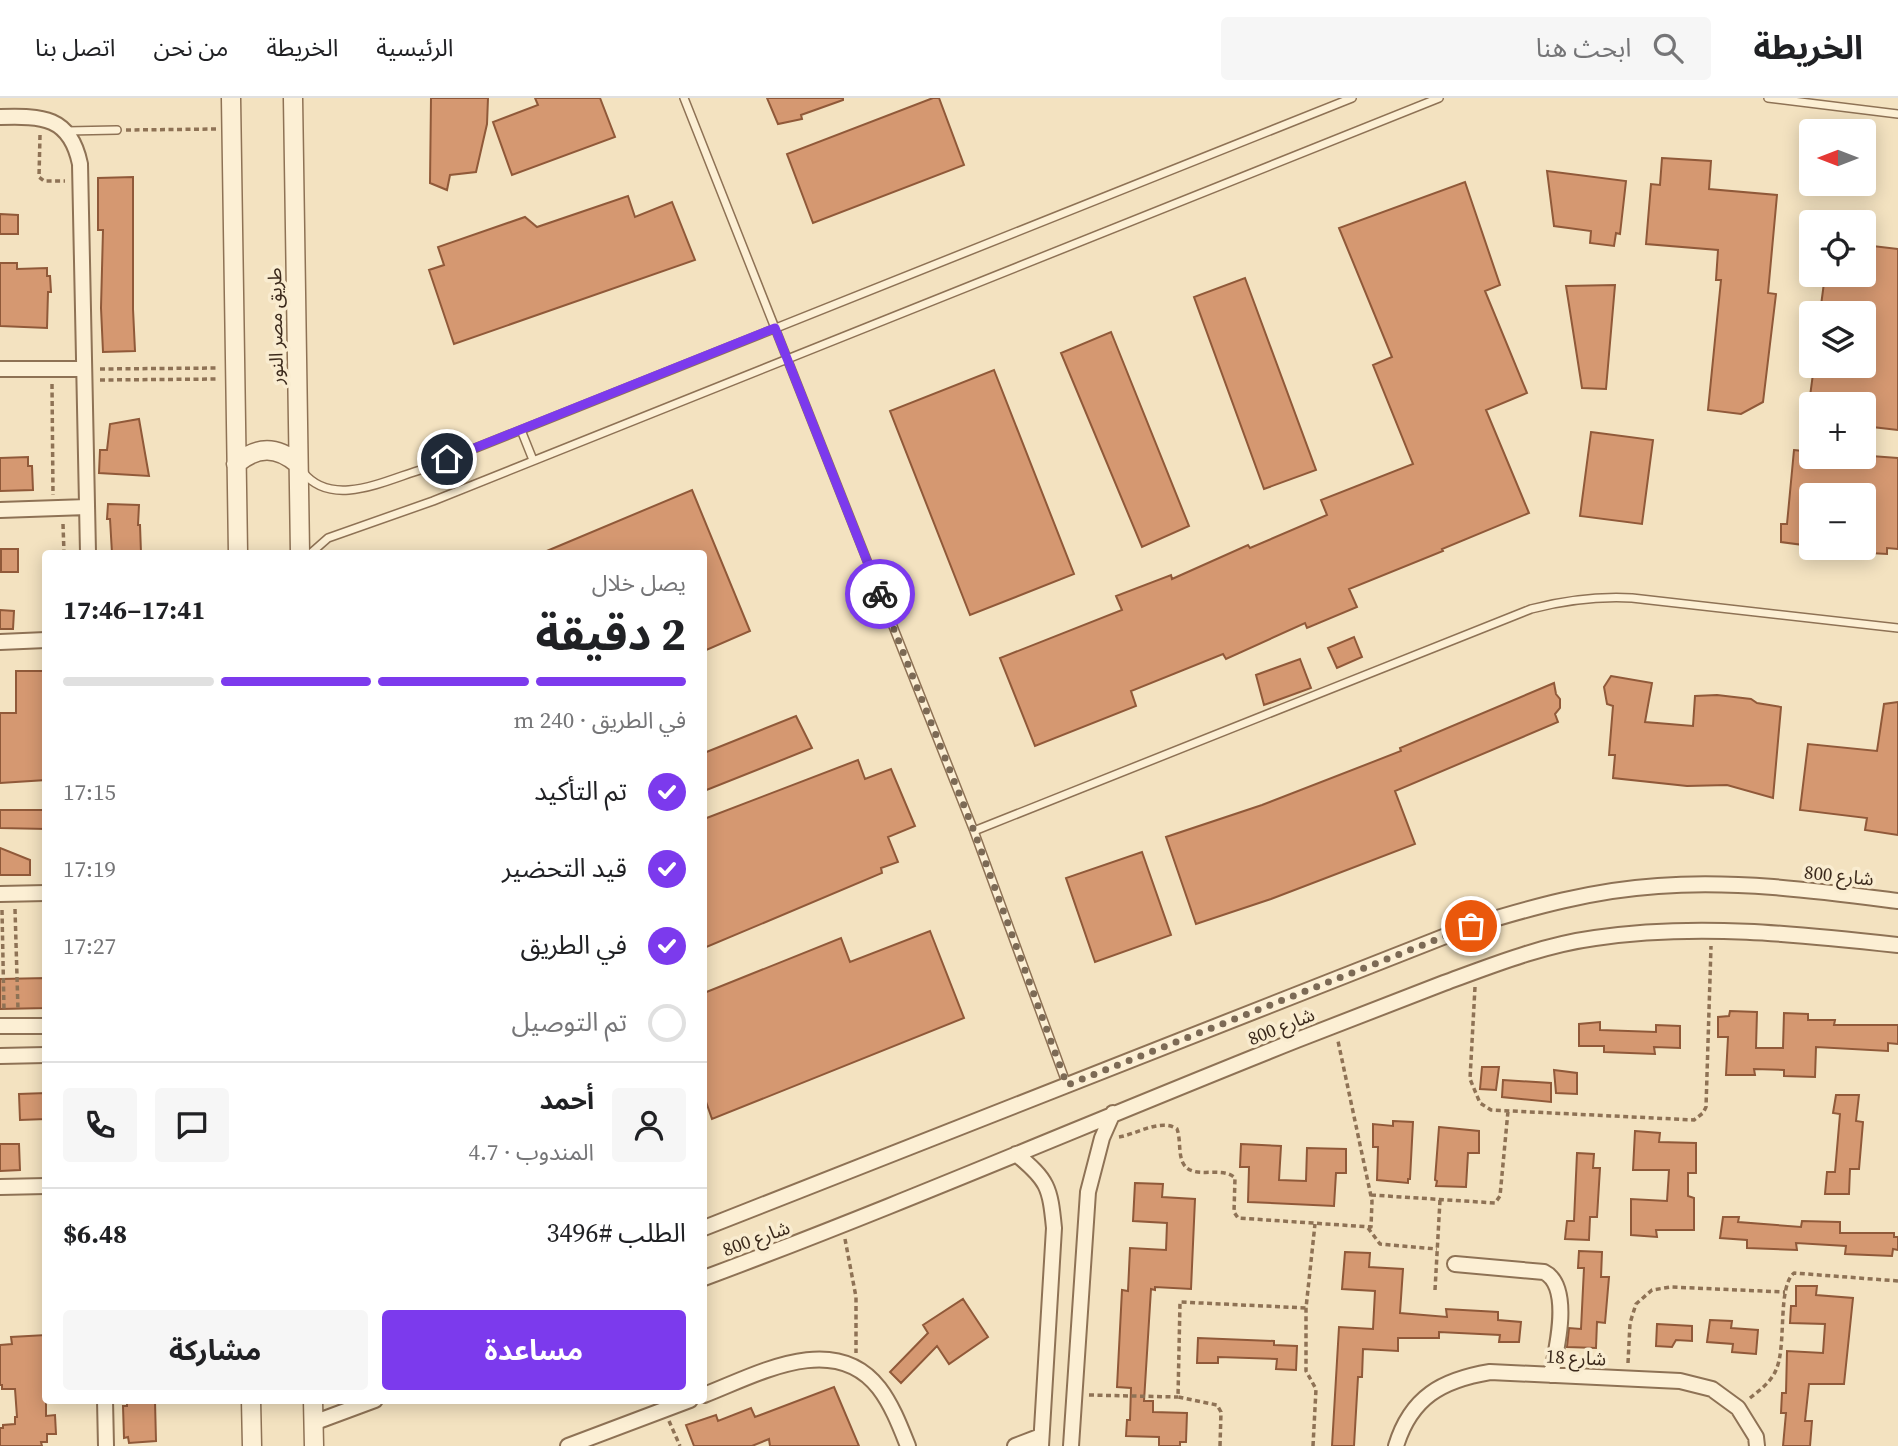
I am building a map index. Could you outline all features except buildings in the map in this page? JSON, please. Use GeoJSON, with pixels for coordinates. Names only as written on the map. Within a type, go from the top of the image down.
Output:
{"type":"FeatureCollection","features":[{"type":"Feature","properties":{"kind":"street"},"geometry":{"type":"LineString","coordinates":[[231,98],[237,550]]}},
{"type":"Feature","properties":{"kind":"street","name":"طريق مصر النور"},"geometry":{"type":"LineString","coordinates":[[293,98],[300,550]]}},
{"type":"Feature","properties":{"kind":"street"},"geometry":{"type":"LineString","coordinates":[[0,117],[40,117],[66,131],[76,146],[81,181],[88,550]]}},
{"type":"Feature","properties":{"kind":"street"},"geometry":{"type":"LineString","coordinates":[[0,369],[52,369],[84,375]]}},
{"type":"Feature","properties":{"kind":"street"},"geometry":{"type":"LineString","coordinates":[[236,464],[247,455],[260,450],[274,450],[288,454],[298,464]]}},
{"type":"Feature","properties":{"kind":"street"},"geometry":{"type":"LineString","coordinates":[[0,510],[87,507]]}},
{"type":"Feature","properties":{"kind":"street"},"geometry":{"type":"LineString","coordinates":[[0,642],[42,640]]}},
{"type":"Feature","properties":{"kind":"street","name":"شارع 800"},"geometry":{"type":"LineString","coordinates":[[707,1227],[1471,926],[1544,904],[1594,893],[1658,886],[1722,884],[1811,890],[1898,901]]}},
{"type":"Feature","properties":{"kind":"street"},"geometry":{"type":"LineString","coordinates":[[6,894],[42,893]]}},
{"type":"Feature","properties":{"kind":"street","name":"شارع 800"},"geometry":{"type":"LineString","coordinates":[[707,1277],[842,1227],[1113,1113],[1335,1025],[1533,952],[1592,938],[1651,931],[1712,930],[1807,935],[1898,945]]}},
{"type":"Feature","properties":{"kind":"street"},"geometry":{"type":"LineString","coordinates":[[7,1026],[42,1026]]}},
{"type":"Feature","properties":{"kind":"street"},"geometry":{"type":"LineString","coordinates":[[0,1056],[42,1055]]}},
{"type":"Feature","properties":{"kind":"street"},"geometry":{"type":"LineString","coordinates":[[1071,1446],[1088,1192],[1102,1138],[1113,1113]]}},
{"type":"Feature","properties":{"kind":"street"},"geometry":{"type":"LineString","coordinates":[[1015,1446],[1041,1441],[1054,1228],[1051,1198],[1044,1183],[1038,1172],[1016,1154]]}},
{"type":"Feature","properties":{"kind":"street"},"geometry":{"type":"LineString","coordinates":[[0,1187],[42,1186]]}},
{"type":"Feature","properties":{"kind":"street"},"geometry":{"type":"LineString","coordinates":[[1455,1264],[1544,1272],[1551,1276],[1556,1282],[1560,1307],[1558,1345],[1551,1375]]}},
{"type":"Feature","properties":{"kind":"street"},"geometry":{"type":"LineString","coordinates":[[707,1394],[803,1359],[830,1359],[856,1369],[877,1386],[892,1409],[908,1446]]}},
{"type":"Feature","properties":{"kind":"street","name":"شارع 18"},"geometry":{"type":"LineString","coordinates":[[1396,1446],[1413,1411],[1434,1390],[1461,1377],[1490,1372],[1680,1381],[1712,1389],[1738,1408],[1756,1437],[1757,1446]]}},
{"type":"Feature","properties":{"kind":"street"},"geometry":{"type":"LineString","coordinates":[[105,1404],[106,1446]]}},
{"type":"Feature","properties":{"kind":"street"},"geometry":{"type":"LineString","coordinates":[[251,1404],[252,1446]]}},
{"type":"Feature","properties":{"kind":"street"},"geometry":{"type":"LineString","coordinates":[[313,1404],[314,1446]]}},
{"type":"Feature","properties":{"kind":"street"},"geometry":{"type":"LineString","coordinates":[[313,1423],[364,1404]]}},
{"type":"Feature","properties":{"kind":"street"},"geometry":{"type":"LineString","coordinates":[[568,1446],[680,1404]]}},
{"type":"Feature","properties":{"kind":"lane"},"geometry":{"type":"LineString","coordinates":[[684,98],[974,831],[1067,1085]]}},
{"type":"Feature","properties":{"kind":"lane"},"geometry":{"type":"LineString","coordinates":[[298,464],[317,485],[342,491],[369,486],[423,469],[1352,98]]}},
{"type":"Feature","properties":{"kind":"lane"},"geometry":{"type":"LineString","coordinates":[[314,550],[328,538],[432,501],[1439,98]]}},
{"type":"Feature","properties":{"kind":"lane"},"geometry":{"type":"LineString","coordinates":[[1768,98],[1898,114]]}},
{"type":"Feature","properties":{"kind":"lane"},"geometry":{"type":"LineString","coordinates":[[66,131],[117,130]]}},
{"type":"Feature","properties":{"kind":"lane"},"geometry":{"type":"LineString","coordinates":[[521,430],[533,460]]}},
{"type":"Feature","properties":{"kind":"lane"},"geometry":{"type":"LineString","coordinates":[[974,831],[1531,609],[1564,600],[1598,596],[1632,598],[1898,628]]}},
{"type":"Feature","properties":{"kind":"path"},"geometry":{"type":"LineString","coordinates":[[40,117],[41,180],[81,181]]}},
{"type":"Feature","properties":{"kind":"path"},"geometry":{"type":"LineString","coordinates":[[117,130],[231,129]]}},
{"type":"Feature","properties":{"kind":"path"},"geometry":{"type":"LineString","coordinates":[[52,369],[57,508],[64,550]]}},
{"type":"Feature","properties":{"kind":"path"},"geometry":{"type":"LineString","coordinates":[[125,369],[125,380]]}},
{"type":"Feature","properties":{"kind":"path"},"geometry":{"type":"LineString","coordinates":[[84,375],[125,369],[235,373]]}},
{"type":"Feature","properties":{"kind":"path"},"geometry":{"type":"LineString","coordinates":[[84,375],[125,380],[235,373]]}},
{"type":"Feature","properties":{"kind":"path"},"geometry":{"type":"LineString","coordinates":[[6,894],[7,1026]]}},
{"type":"Feature","properties":{"kind":"path"},"geometry":{"type":"LineString","coordinates":[[6,894],[7,1026]]}},
{"type":"Feature","properties":{"kind":"path"},"geometry":{"type":"LineString","coordinates":[[1476,971],[1471,1079],[1480,1103],[1491,1110],[1688,1121],[1699,1117],[1706,1107],[1712,930]]}},
{"type":"Feature","properties":{"kind":"path"},"geometry":{"type":"LineString","coordinates":[[1335,1025],[1371,1195],[1372,1224],[1368,1228]]}},
{"type":"Feature","properties":{"kind":"path"},"geometry":{"type":"LineString","coordinates":[[1371,1195],[1491,1203],[1499,1200],[1508,1111]]}},
{"type":"Feature","properties":{"kind":"path"},"geometry":{"type":"LineString","coordinates":[[1102,1138],[1123,1137],[1170,1125],[1177,1129],[1181,1159],[1187,1168],[1227,1173],[1235,1178],[1234,1212],[1238,1218],[1368,1228],[1380,1244],[1437,1249]]}},
{"type":"Feature","properties":{"kind":"path"},"geometry":{"type":"LineString","coordinates":[[1435,1290],[1440,1200]]}},
{"type":"Feature","properties":{"kind":"path"},"geometry":{"type":"LineString","coordinates":[[1313,1446],[1315,1389],[1306,1370],[1306,1308],[1315,1224]]}},
{"type":"Feature","properties":{"kind":"path"},"geometry":{"type":"LineString","coordinates":[[842,1227],[856,1297],[856,1369]]}},
{"type":"Feature","properties":{"kind":"path"},"geometry":{"type":"LineString","coordinates":[[1738,1408],[1768,1383],[1776,1370],[1781,1355],[1785,1292],[1788,1278],[1794,1273],[1898,1281]]}},
{"type":"Feature","properties":{"kind":"path"},"geometry":{"type":"LineString","coordinates":[[1627,1378],[1630,1323],[1636,1304],[1652,1290],[1671,1287],[1785,1292]]}},
{"type":"Feature","properties":{"kind":"path"},"geometry":{"type":"LineString","coordinates":[[1178,1397],[1180,1302],[1306,1308]]}},
{"type":"Feature","properties":{"kind":"path"},"geometry":{"type":"LineString","coordinates":[[1074,1394],[1178,1397],[1217,1405],[1222,1412],[1220,1446]]}},
{"type":"Feature","properties":{"kind":"path"},"geometry":{"type":"LineString","coordinates":[[665,1410],[680,1446]]}},
{"type":"Feature","properties":{"kind":"way so far"},"geometry":{"type":"LineString","coordinates":[[880,594],[974,831],[1067,1085],[1471,926]]}},
{"type":"Feature","properties":{"kind":"route"},"geometry":{"type":"LineString","coordinates":[[447,459],[775,328],[880,594]]}}]}
